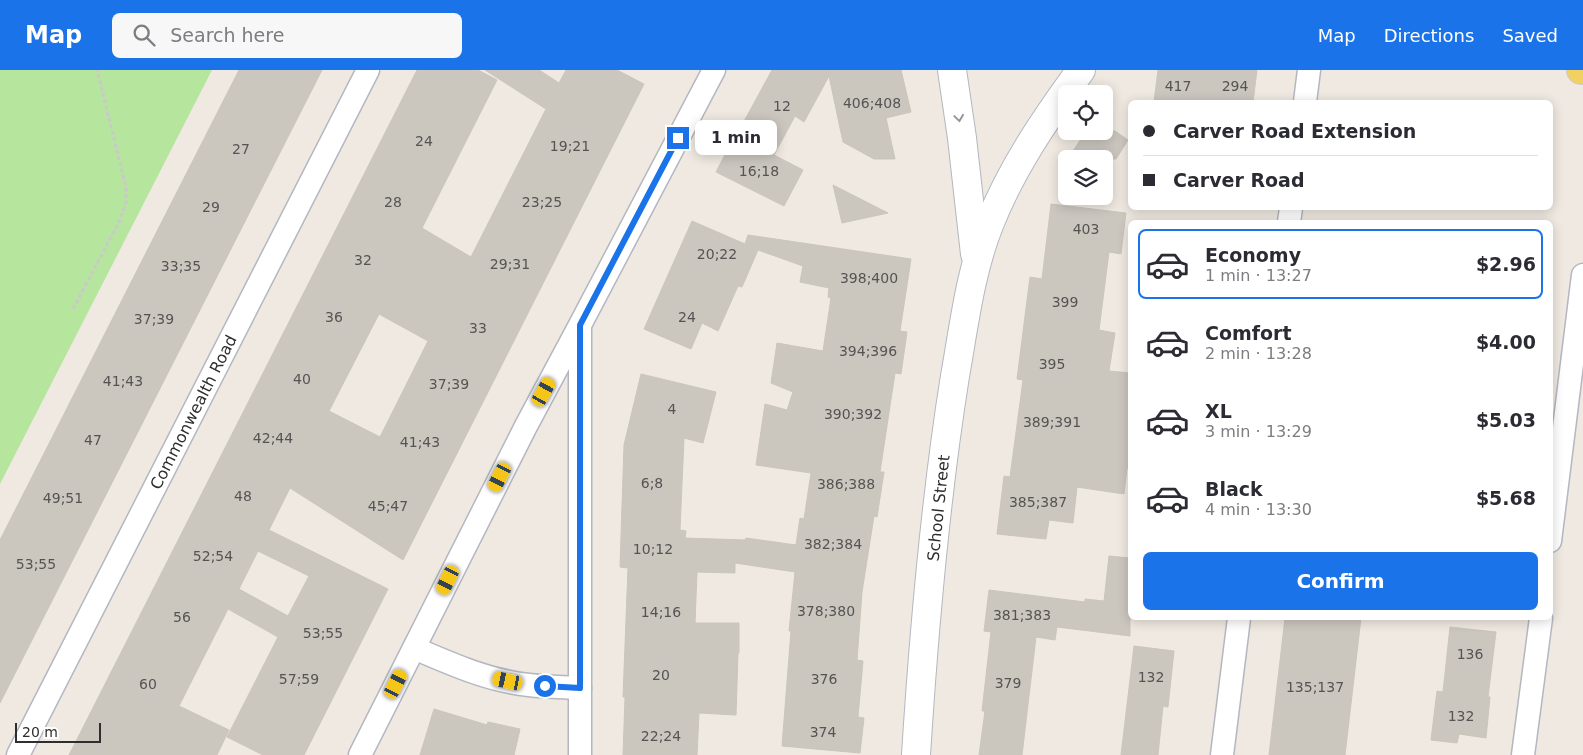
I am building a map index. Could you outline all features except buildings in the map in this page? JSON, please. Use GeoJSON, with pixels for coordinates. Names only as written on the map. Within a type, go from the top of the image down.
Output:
{"type":"FeatureCollection","features":[{"type":"Feature","properties":{"kind":"street","name":"Commonwealth Road"},"geometry":{"type":"LineString","coordinates":[[18,755],[368,70]]}},
{"type":"Feature","properties":{"kind":"street"},"geometry":{"type":"LineString","coordinates":[[360,755],[526,426],[714,70]]}},
{"type":"Feature","properties":{"kind":"street","name":"School Street"},"geometry":{"type":"LineString","coordinates":[[952,70],[962,138],[976,263]]}},
{"type":"Feature","properties":{"kind":"street","name":"School Street"},"geometry":{"type":"LineString","coordinates":[[916,755],[921,678],[942,471],[962,338],[976,263],[989,225],[1019,161],[1081,70]]}},
{"type":"Feature","properties":{"kind":"street"},"geometry":{"type":"LineString","coordinates":[[1305,100],[1309,70]]}},
{"type":"Feature","properties":{"kind":"street"},"geometry":{"type":"LineString","coordinates":[[1553,517],[1583,276]]}},
{"type":"Feature","properties":{"kind":"street"},"geometry":{"type":"LineString","coordinates":[[580,325],[580,755]]}},
{"type":"Feature","properties":{"kind":"street"},"geometry":{"type":"LineString","coordinates":[[1222,755],[1239,620]]}},
{"type":"Feature","properties":{"kind":"street"},"geometry":{"type":"LineString","coordinates":[[1523,755],[1540,620]]}},
{"type":"Feature","properties":{"kind":"street"},"geometry":{"type":"LineString","coordinates":[[414,648],[489,677],[528,685],[580,688]]}},
{"type":"Feature","properties":{"kind":"path"},"geometry":{"type":"LineString","coordinates":[[73,309],[120,220],[126,202],[126,187],[97,70]]}},
{"type":"Feature","properties":{"kind":"green space"},"geometry":{"type":"Polygon","coordinates":[[[0,70],[212,70],[0,484],[0,70]]]}},
{"type":"Feature","properties":{"kind":"route"},"geometry":{"type":"LineString","coordinates":[[545,686],[580,688],[580,325],[678,138]]}}]}
